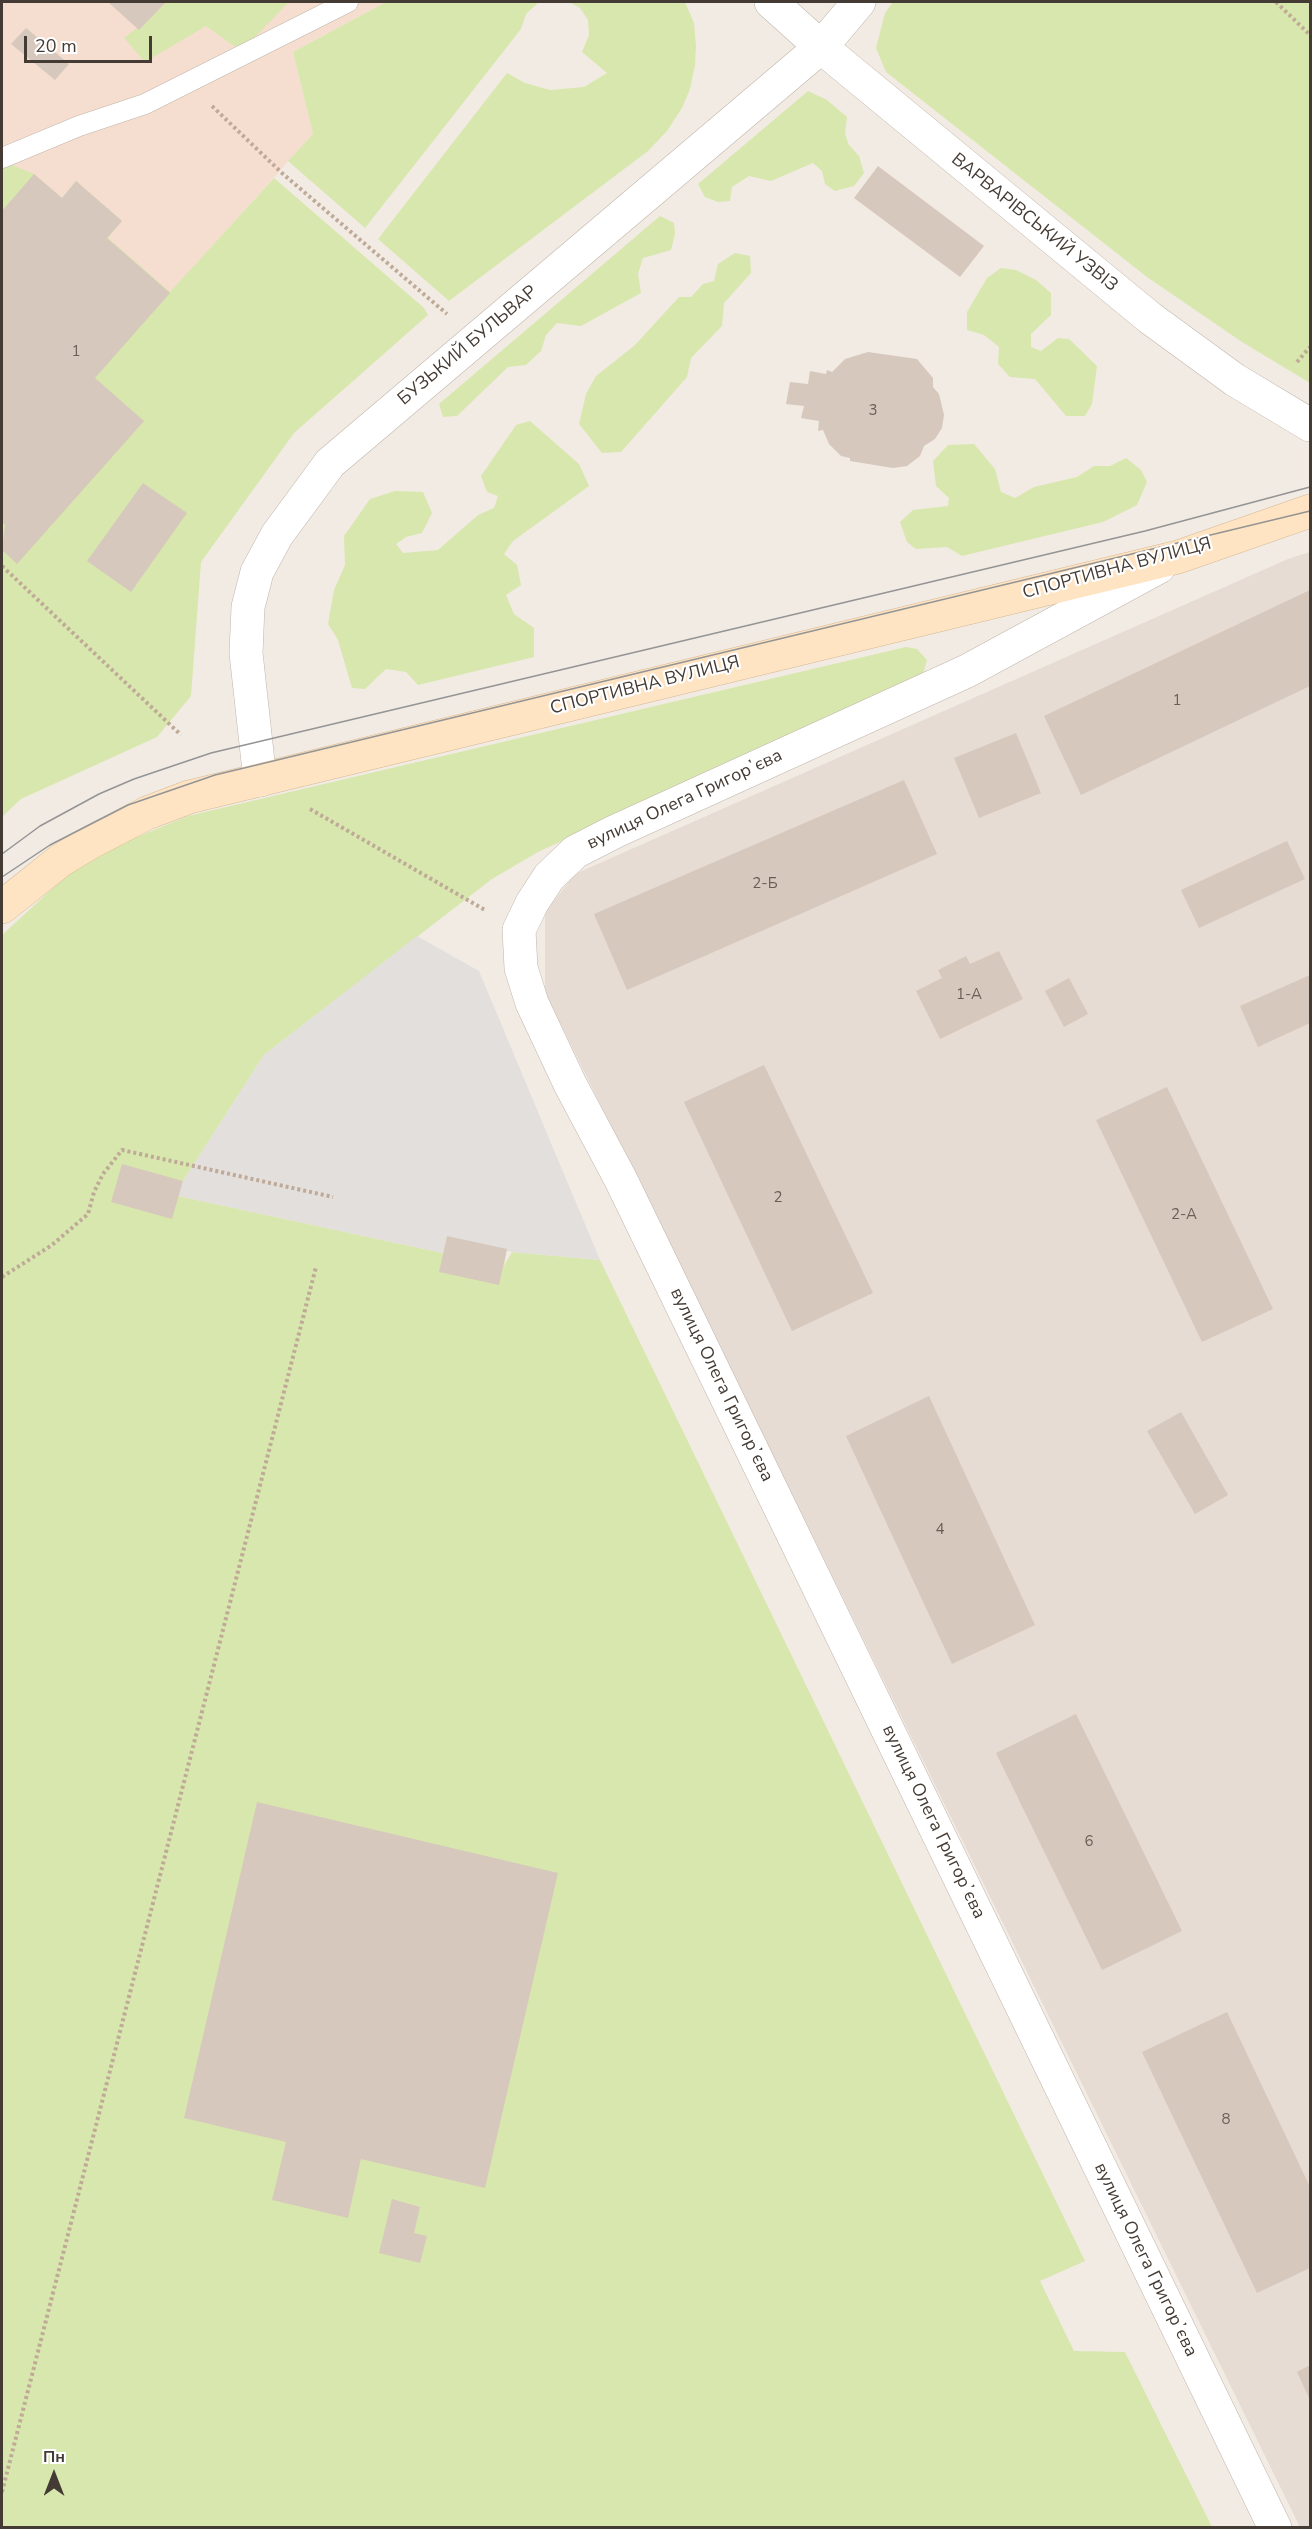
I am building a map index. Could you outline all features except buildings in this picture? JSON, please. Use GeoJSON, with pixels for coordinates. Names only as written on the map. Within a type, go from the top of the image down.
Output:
{"type":"FeatureCollection","features":[{"type":"Feature","properties":{"kind":"street","name":"ВАРВАРІВСЬКИЙ УЗВІЗ"},"geometry":{"type":"LineString","coordinates":[[771,2],[821,48],[1150,318],[1235,380],[1311,425]]}},
{"type":"Feature","properties":{"kind":"street","name":"БУЗЬКИЙ БУЛЬВАР"},"geometry":{"type":"LineString","coordinates":[[260,780],[246,653],[248,607],[257,572],[277,535],[330,464],[821,48],[858,2]]}},
{"type":"Feature","properties":{"kind":"street","name":"СПОРТИВНА ВУЛИЦЯ"},"geometry":{"type":"LineString","coordinates":[[2,907],[61,860],[137,818],[189,798],[1178,557],[1311,511]]}},
{"type":"Feature","properties":{"kind":"street","name":"вулиця Олега Григорʼєва"},"geometry":{"type":"LineString","coordinates":[[1178,557],[967,671],[643,818],[575,852],[549,877],[532,903],[519,930],[521,968],[532,1003],[565,1074],[621,1180],[1275,2528]]}},
{"type":"Feature","properties":{"kind":"lane"},"geometry":{"type":"LineString","coordinates":[[2,158],[79,126],[145,104],[348,2]]}},
{"type":"Feature","properties":{"kind":"path"},"geometry":{"type":"LineString","coordinates":[[1276,2],[1311,34]]}},
{"type":"Feature","properties":{"kind":"path"},"geometry":{"type":"LineString","coordinates":[[188,82],[283,174],[450,317]]}},
{"type":"Feature","properties":{"kind":"path"},"geometry":{"type":"LineString","coordinates":[[1297,362],[1311,347]]}},
{"type":"Feature","properties":{"kind":"path"},"geometry":{"type":"LineString","coordinates":[[2,566],[181,735]]}},
{"type":"Feature","properties":{"kind":"path"},"geometry":{"type":"LineString","coordinates":[[260,780],[519,930]]}},
{"type":"Feature","properties":{"kind":"path"},"geometry":{"type":"LineString","coordinates":[[2,1277],[52,1245],[88,1214],[94,1192],[103,1174],[122,1150],[333,1197]]}},
{"type":"Feature","properties":{"kind":"path"},"geometry":{"type":"LineString","coordinates":[[2,2492],[316,1267]]}},
{"type":"Feature","properties":{"kind":"shaded area"},"geometry":{"type":"Polygon","coordinates":[[[2,2],[386,2],[293,52],[313,134],[170,293],[107,238],[76,181],[62,198],[2,161],[2,2]]]}},
{"type":"Feature","properties":{"kind":"shaded area"},"geometry":{"type":"Polygon","coordinates":[[[1310,552],[1310,2527],[1300,2527],[545,992],[545,912],[575,874],[1288,559],[1310,552]]]}},
{"type":"Feature","properties":{"kind":"shaded area"},"geometry":{"type":"Polygon","coordinates":[[[417,936],[479,971],[600,1260],[512,1252],[447,1236],[443,1253],[178,1196],[183,1181],[264,1055],[417,936]]]}},
{"type":"Feature","properties":{"kind":"green space"},"geometry":{"type":"Polygon","coordinates":[[[166,2],[289,2],[241,51],[206,26],[145,62],[124,38],[137,28],[139,30],[166,2]]]}},
{"type":"Feature","properties":{"kind":"green space"},"geometry":{"type":"Polygon","coordinates":[[[386,2],[539,2],[526,14],[521,29],[365,228],[288,161],[313,134],[293,52],[386,2]]]}},
{"type":"Feature","properties":{"kind":"green space"},"geometry":{"type":"Polygon","coordinates":[[[569,2],[685,2],[694,23],[696,46],[690,89],[682,108],[667,131],[648,151],[449,301],[378,239],[507,73],[525,83],[550,90],[584,87],[607,73],[582,52],[589,35],[588,20],[580,8],[569,2]]]}},
{"type":"Feature","properties":{"kind":"green space"},"geometry":{"type":"Polygon","coordinates":[[[893,2],[1310,2],[1310,383],[1242,342],[1147,277],[886,72],[876,48],[885,13],[893,2]]]}},
{"type":"Feature","properties":{"kind":"green space"},"geometry":{"type":"Polygon","coordinates":[[[808,91],[827,100],[847,117],[845,134],[849,145],[859,156],[864,173],[854,186],[835,191],[825,184],[822,171],[813,163],[771,181],[749,176],[732,187],[730,201],[718,202],[705,197],[698,184],[808,91]]]}},
{"type":"Feature","properties":{"kind":"green space"},"geometry":{"type":"Polygon","coordinates":[[[2,161],[34,174],[62,198],[76,181],[122,221],[108,238],[170,292],[274,178],[424,308],[428,315],[294,433],[201,562],[191,696],[157,737],[21,799],[2,817],[2,161]]]}},
{"type":"Feature","properties":{"kind":"green space"},"geometry":{"type":"Polygon","coordinates":[[[660,216],[674,223],[675,234],[671,250],[643,258],[638,274],[641,293],[581,326],[557,323],[546,335],[541,351],[526,365],[508,367],[457,416],[443,417],[439,404],[660,216]]]}},
{"type":"Feature","properties":{"kind":"green space"},"geometry":{"type":"Polygon","coordinates":[[[735,253],[750,256],[751,273],[724,303],[722,326],[691,358],[687,377],[621,452],[602,453],[579,424],[586,394],[596,376],[635,345],[679,297],[691,297],[703,284],[714,281],[718,264],[735,253]]]}},
{"type":"Feature","properties":{"kind":"green space"},"geometry":{"type":"Polygon","coordinates":[[[1001,268],[1016,270],[1036,280],[1051,293],[1051,315],[1031,334],[1031,347],[1041,351],[1058,338],[1069,339],[1097,366],[1092,404],[1085,416],[1066,416],[1035,379],[1010,377],[998,364],[999,347],[984,335],[967,330],[967,312],[987,278],[1001,268]]]}},
{"type":"Feature","properties":{"kind":"green space"},"geometry":{"type":"Polygon","coordinates":[[[530,421],[579,464],[589,486],[513,541],[504,554],[517,565],[521,585],[506,595],[514,614],[534,628],[534,657],[418,685],[406,672],[386,669],[365,689],[352,688],[338,640],[328,624],[334,590],[345,565],[344,536],[370,499],[395,491],[423,492],[432,513],[422,533],[406,537],[396,544],[403,553],[438,550],[478,515],[494,508],[498,496],[487,492],[481,476],[516,425],[530,421]]]}},
{"type":"Feature","properties":{"kind":"green space"},"geometry":{"type":"Polygon","coordinates":[[[974,444],[995,469],[1001,492],[1015,498],[1034,487],[1077,477],[1094,466],[1110,466],[1126,458],[1141,470],[1147,482],[1137,505],[1103,522],[962,556],[947,547],[916,549],[907,542],[900,522],[913,510],[948,506],[949,498],[936,486],[933,461],[948,445],[974,444]]]}},
{"type":"Feature","properties":{"kind":"green space"},"geometry":{"type":"Polygon","coordinates":[[[906,647],[917,649],[927,660],[923,674],[538,852],[492,879],[264,1055],[183,1181],[178,1196],[443,1253],[447,1236],[507,1249],[504,1266],[512,1252],[600,1260],[1085,2261],[1040,2281],[1074,2351],[1125,2352],[1212,2527],[2,2528],[2,935],[66,876],[120,844],[188,816],[906,647]]]}},
{"type":"Feature","properties":{"kind":"tram line"},"geometry":{"type":"LineString","coordinates":[[2,854],[40,826],[99,794],[134,779],[211,753],[1145,531],[1310,487]]}},
{"type":"Feature","properties":{"kind":"tram line"},"geometry":{"type":"LineString","coordinates":[[2,877],[50,845],[128,805],[215,775],[1310,511]]}}]}
